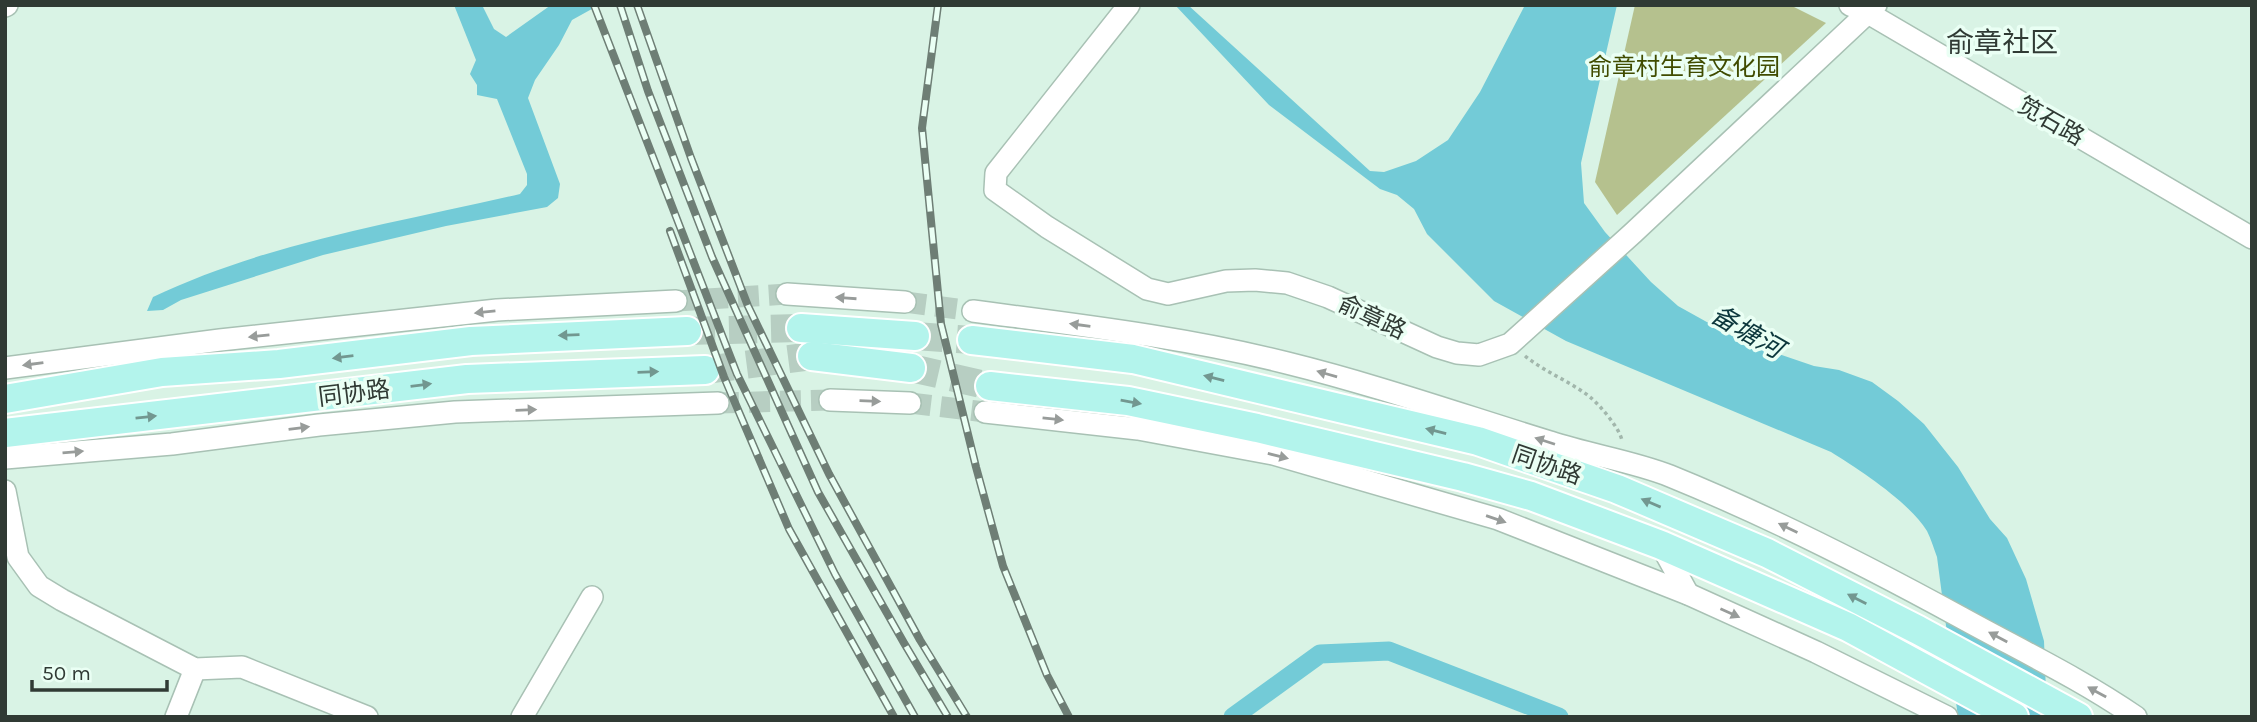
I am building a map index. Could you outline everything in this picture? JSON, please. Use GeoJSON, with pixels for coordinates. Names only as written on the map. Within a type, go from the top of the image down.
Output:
{"type":"FeatureCollection","features":[{"type":"Feature","properties":{"kind":"main road"},"geometry":{"type":"LineString","coordinates":[[801,328],[915,336]]}},
{"type":"Feature","properties":{"kind":"main road","name":"同协路"},"geometry":{"type":"LineString","coordinates":[[5,399],[162,372],[279,364],[471,341],[687,331]]}},
{"type":"Feature","properties":{"kind":"main road","name":"同协路"},"geometry":{"type":"LineString","coordinates":[[972,340],[1133,359],[1478,442],[1617,489],[1767,553],[2069,711]]}},
{"type":"Feature","properties":{"kind":"main road"},"geometry":{"type":"LineString","coordinates":[[812,356],[911,368]]}},
{"type":"Feature","properties":{"kind":"main road","name":"同协路"},"geometry":{"type":"LineString","coordinates":[[5,433],[467,379],[705,370]]}},
{"type":"Feature","properties":{"kind":"main road","name":"同协路"},"geometry":{"type":"LineString","coordinates":[[988,399],[1128,401],[1270,431],[1531,496],[1661,545],[1848,627],[2014,717]]}},
{"type":"Feature","properties":{"kind":"street","name":"俞章路"},"geometry":{"type":"LineString","coordinates":[[1129,5],[996,173],[995,190],[1047,227],[1147,289],[1168,294],[1226,281],[1287,283],[1328,297],[1437,347],[1457,353],[1479,355],[1510,344],[1633,233],[1865,8]]}},
{"type":"Feature","properties":{"kind":"street","name":"笕石路"},"geometry":{"type":"LineString","coordinates":[[1865,8],[2252,238]]}},
{"type":"Feature","properties":{"kind":"street"},"geometry":{"type":"LineString","coordinates":[[787,295],[905,302]]}},
{"type":"Feature","properties":{"kind":"street"},"geometry":{"type":"LineString","coordinates":[[5,368],[498,310],[676,300]]}},
{"type":"Feature","properties":{"kind":"street"},"geometry":{"type":"LineString","coordinates":[[973,311],[1180,340],[1286,362],[1429,402],[1553,444],[1666,474],[1782,524],[1914,592],[2115,702],[2136,717]]}},
{"type":"Feature","properties":{"kind":"street"},"geometry":{"type":"LineString","coordinates":[[82,357],[162,372]]}},
{"type":"Feature","properties":{"kind":"street"},"geometry":{"type":"LineString","coordinates":[[988,399],[1273,454],[1498,519],[1688,594],[1816,652],[1937,712]]}},
{"type":"Feature","properties":{"kind":"street"},"geometry":{"type":"LineString","coordinates":[[830,400],[910,403]]}},
{"type":"Feature","properties":{"kind":"street"},"geometry":{"type":"LineString","coordinates":[[5,458],[172,444],[319,425],[455,412],[718,403]]}},
{"type":"Feature","properties":{"kind":"street"},"geometry":{"type":"LineString","coordinates":[[5,491],[18,557],[39,586],[195,669],[242,667],[367,717]]}},
{"type":"Feature","properties":{"kind":"street"},"geometry":{"type":"LineString","coordinates":[[1661,545],[1688,594]]}},
{"type":"Feature","properties":{"kind":"street"},"geometry":{"type":"LineString","coordinates":[[522,717],[592,597]]}},
{"type":"Feature","properties":{"kind":"street"},"geometry":{"type":"LineString","coordinates":[[176,717],[195,669]]}},
{"type":"Feature","properties":{"kind":"path"},"geometry":{"type":"LineString","coordinates":[[1510,344],[1533,362],[1590,397],[1622,437],[1622,445]]}},
{"type":"Feature","properties":{"kind":"green space","name":"俞章村生育文化园"},"geometry":{"type":"Polygon","coordinates":[[[1635,5],[1790,5],[1826,23],[1617,215],[1595,182],[1635,5]]]}},
{"type":"Feature","properties":{"kind":"water"},"geometry":{"type":"Polygon","coordinates":[[[454,5],[482,5],[494,29],[506,37],[551,5],[599,5],[572,20],[535,80],[528,98],[560,184],[558,198],[547,207],[446,226],[323,255],[181,300],[163,310],[147,311],[153,297],[242,262],[334,236],[520,194],[527,185],[527,174],[497,99],[477,95],[477,85],[470,74],[476,60],[454,5]]]}},
{"type":"Feature","properties":{"kind":"water"},"geometry":{"type":"Polygon","coordinates":[[[1175,5],[1188,5],[1370,171],[1384,172],[1416,161],[1448,140],[1480,92],[1525,5],[1617,5],[1581,163],[1584,203],[1605,232],[1651,282],[1678,306],[1741,341],[1872,382],[1924,424],[1958,467],[1990,519],[2007,538],[2026,579],[2044,641],[2047,717],[1958,717],[1937,557],[1927,531],[1896,498],[1831,452],[1566,341],[1494,301],[1427,234],[1414,209],[1397,195],[1380,189],[1269,105],[1175,5]]]}},
{"type":"Feature","properties":{"kind":"waterway"},"geometry":{"type":"LineString","coordinates":[[1233,717],[1320,654],[1389,651],[1559,717]]}},
{"type":"Feature","properties":{"kind":"tunnel"},"geometry":{"type":"LineString","coordinates":[[676,301],[787,294]]}},
{"type":"Feature","properties":{"kind":"tunnel"},"geometry":{"type":"LineString","coordinates":[[905,302],[973,311]]}},
{"type":"Feature","properties":{"kind":"tunnel"},"geometry":{"type":"LineString","coordinates":[[687,331],[801,328]]}},
{"type":"Feature","properties":{"kind":"tunnel"},"geometry":{"type":"LineString","coordinates":[[915,336],[972,340]]}},
{"type":"Feature","properties":{"kind":"tunnel"},"geometry":{"type":"LineString","coordinates":[[705,370],[812,356]]}},
{"type":"Feature","properties":{"kind":"tunnel"},"geometry":{"type":"LineString","coordinates":[[911,368],[990,386]]}},
{"type":"Feature","properties":{"kind":"tunnel"},"geometry":{"type":"LineString","coordinates":[[718,403],[830,400]]}},
{"type":"Feature","properties":{"kind":"tunnel"},"geometry":{"type":"LineString","coordinates":[[910,403],[985,412]]}},
{"type":"Feature","properties":{"kind":"railway"},"geometry":{"type":"LineString","coordinates":[[594,5],[737,374],[835,574],[915,717]]}},
{"type":"Feature","properties":{"kind":"railway"},"geometry":{"type":"LineString","coordinates":[[620,5],[648,91],[712,257],[818,492],[948,717]]}},
{"type":"Feature","properties":{"kind":"railway"},"geometry":{"type":"LineString","coordinates":[[637,5],[691,158],[748,306],[829,474],[920,640],[967,717]]}},
{"type":"Feature","properties":{"kind":"railway"},"geometry":{"type":"LineString","coordinates":[[938,5],[922,128],[941,324],[1003,566],[1047,675],[1069,717]]}},
{"type":"Feature","properties":{"kind":"railway"},"geometry":{"type":"LineString","coordinates":[[670,231],[724,377],[789,529],[894,717]]}},
{"type":"Feature","properties":{"kind":"district","name":"俞章社区"},"geometry":{"type":"Point","coordinates":[2002,42]}},
{"type":"Feature","properties":{"kind":"water label","name":"备塘河"},"geometry":{"type":"Point","coordinates":[1747,332]}}]}
